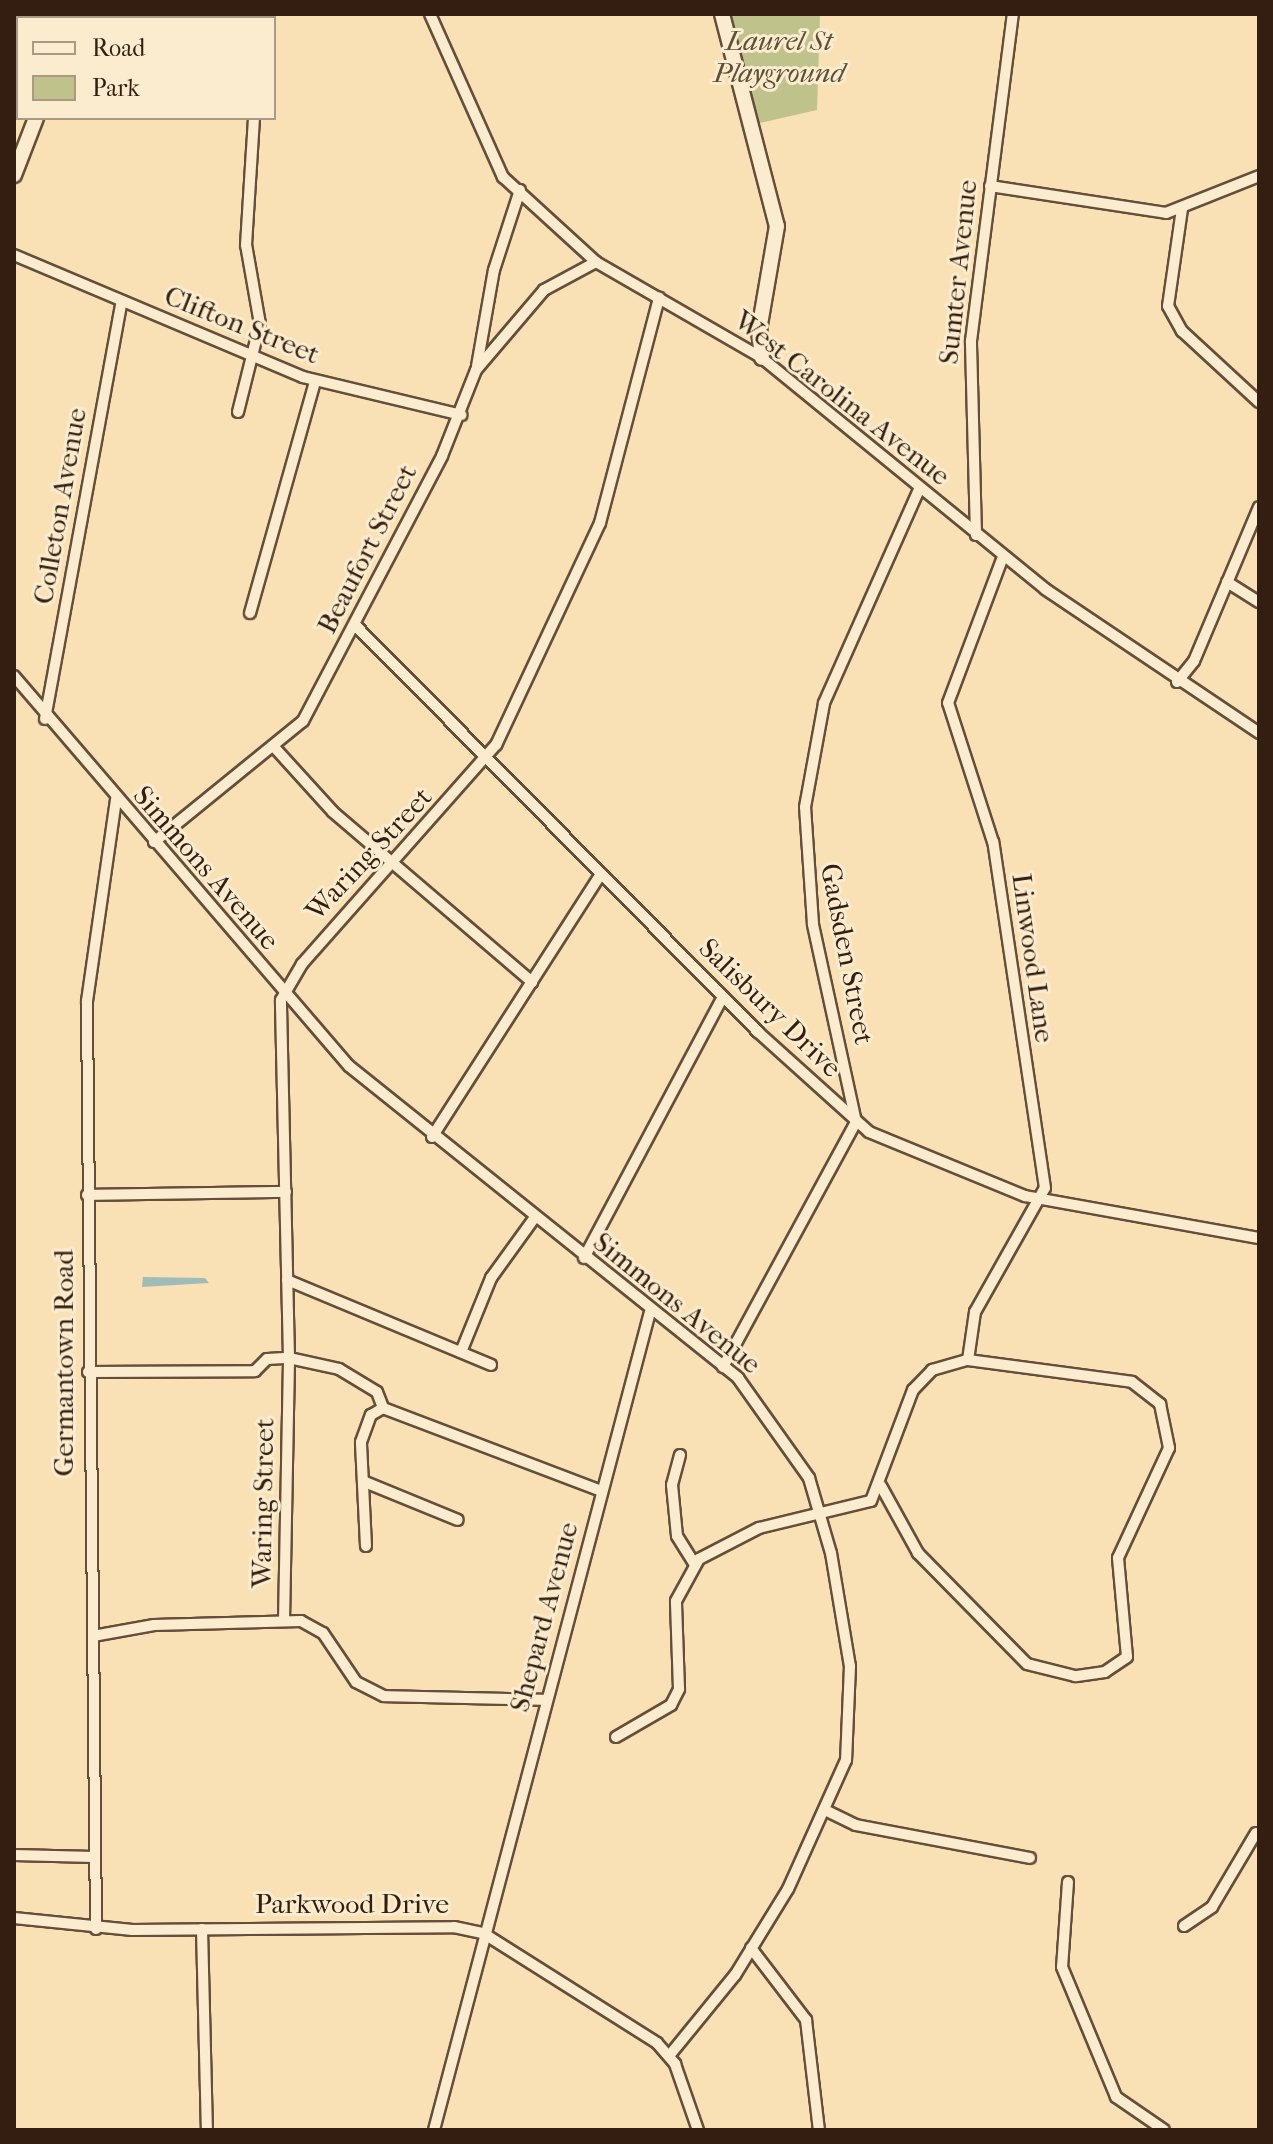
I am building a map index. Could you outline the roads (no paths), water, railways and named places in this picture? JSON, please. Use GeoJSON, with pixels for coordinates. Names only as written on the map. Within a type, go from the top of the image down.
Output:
{"type":"FeatureCollection","features":[{"type":"Feature","properties":{"kind":"street","name":"West Carolina Avenue"},"geometry":{"type":"LineString","coordinates":[[430,14],[503,177],[596,262],[762,358],[1003,557],[1177,682],[1259,733]]}},
{"type":"Feature","properties":{"kind":"street"},"geometry":{"type":"LineString","coordinates":[[722,14],[777,226],[759,330],[762,358]]}},
{"type":"Feature","properties":{"kind":"street","name":"Sumter Avenue"},"geometry":{"type":"LineString","coordinates":[[976,535],[971,341],[1013,14]]}},
{"type":"Feature","properties":{"kind":"street"},"geometry":{"type":"LineString","coordinates":[[14,175],[35,120]]}},
{"type":"Feature","properties":{"kind":"street"},"geometry":{"type":"LineString","coordinates":[[238,412],[260,324],[246,245],[254,120]]}},
{"type":"Feature","properties":{"kind":"street"},"geometry":{"type":"LineString","coordinates":[[990,186],[1182,209],[1259,176]]}},
{"type":"Feature","properties":{"kind":"street"},"geometry":{"type":"LineString","coordinates":[[476,370],[494,270],[520,190]]}},
{"type":"Feature","properties":{"kind":"street"},"geometry":{"type":"LineString","coordinates":[[1182,209],[1168,306],[1182,331],[1259,402]]}},
{"type":"Feature","properties":{"kind":"street","name":"Clifton Street"},"geometry":{"type":"LineString","coordinates":[[14,255],[250,357],[315,381],[461,415]]}},
{"type":"Feature","properties":{"kind":"street","name":"Beaufort Street"},"geometry":{"type":"LineString","coordinates":[[154,842],[275,748],[310,711],[461,415],[476,370],[544,290],[596,262]]}},
{"type":"Feature","properties":{"kind":"street","name":"Waring Street"},"geometry":{"type":"LineString","coordinates":[[284,1621],[289,1358],[282,995],[392,863],[486,760],[600,523],[659,298]]}},
{"type":"Feature","properties":{"kind":"street","name":"Colleton Avenue"},"geometry":{"type":"LineString","coordinates":[[45,719],[122,301]]}},
{"type":"Feature","properties":{"kind":"street"},"geometry":{"type":"LineString","coordinates":[[250,613],[315,381]]}},
{"type":"Feature","properties":{"kind":"street","name":"Gadsden Street"},"geometry":{"type":"LineString","coordinates":[[856,1122],[813,924],[805,807],[824,703],[919,490]]}},
{"type":"Feature","properties":{"kind":"street"},"geometry":{"type":"LineString","coordinates":[[1177,682],[1194,661],[1259,507]]}},
{"type":"Feature","properties":{"kind":"street","name":"Linwood Lane"},"geometry":{"type":"LineString","coordinates":[[1003,557],[948,703],[993,842],[1042,1201]]}},
{"type":"Feature","properties":{"kind":"street"},"geometry":{"type":"LineString","coordinates":[[1227,582],[1259,602]]}},
{"type":"Feature","properties":{"kind":"street","name":"Salisbury Drive"},"geometry":{"type":"LineString","coordinates":[[355,625],[723,997],[856,1122],[879,1138],[1042,1201],[1259,1238]]}},
{"type":"Feature","properties":{"kind":"street","name":"Simmons Avenue"},"geometry":{"type":"LineString","coordinates":[[14,676],[45,719],[154,842],[282,995],[432,1137],[533,1220],[723,1367],[799,1460],[822,1510],[852,1704],[846,1760],[827,1811],[751,1948],[669,2056]]}},
{"type":"Feature","properties":{"kind":"street"},"geometry":{"type":"LineString","coordinates":[[275,748],[392,863],[532,982]]}},
{"type":"Feature","properties":{"kind":"street","name":"Germantown Road"},"geometry":{"type":"LineString","coordinates":[[96,1929],[88,1372],[88,976],[116,799]]}},
{"type":"Feature","properties":{"kind":"street"},"geometry":{"type":"LineString","coordinates":[[432,1137],[601,874]]}},
{"type":"Feature","properties":{"kind":"street"},"geometry":{"type":"LineString","coordinates":[[584,1258],[723,997]]}},
{"type":"Feature","properties":{"kind":"street"},"geometry":{"type":"LineString","coordinates":[[723,1367],[856,1122]]}},
{"type":"Feature","properties":{"kind":"street"},"geometry":{"type":"LineString","coordinates":[[87,1195],[286,1192]]}},
{"type":"Feature","properties":{"kind":"street"},"geometry":{"type":"LineString","coordinates":[[968,1360],[975,1312],[1025,1216],[1042,1201]]}},
{"type":"Feature","properties":{"kind":"street"},"geometry":{"type":"LineString","coordinates":[[461,1352],[491,1278],[533,1220]]}},
{"type":"Feature","properties":{"kind":"street"},"geometry":{"type":"LineString","coordinates":[[287,1280],[491,1365]]}},
{"type":"Feature","properties":{"kind":"street","name":"Shepard Avenue"},"geometry":{"type":"LineString","coordinates":[[434,2130],[483,1933],[650,1312]]}},
{"type":"Feature","properties":{"kind":"street"},"geometry":{"type":"LineString","coordinates":[[88,1372],[255,1371],[267,1359],[289,1358],[360,1378],[383,1408],[602,1491]]}},
{"type":"Feature","properties":{"kind":"street"},"geometry":{"type":"LineString","coordinates":[[616,1737],[675,1697],[682,1674],[676,1601],[695,1565],[727,1540],[822,1510],[866,1504],[881,1486],[913,1390],[932,1370],[968,1360],[1132,1382],[1160,1404],[1169,1448],[1118,1558],[1127,1657],[1105,1672],[1075,1676],[1027,1664],[918,1553],[881,1486]]}},
{"type":"Feature","properties":{"kind":"street"},"geometry":{"type":"LineString","coordinates":[[366,1546],[368,1496],[361,1442],[371,1415],[383,1408]]}},
{"type":"Feature","properties":{"kind":"street"},"geometry":{"type":"LineString","coordinates":[[680,1455],[672,1485],[677,1536],[695,1565]]}},
{"type":"Feature","properties":{"kind":"street"},"geometry":{"type":"LineString","coordinates":[[365,1482],[458,1520]]}},
{"type":"Feature","properties":{"kind":"street"},"geometry":{"type":"LineString","coordinates":[[93,1636],[154,1625],[284,1621],[315,1626],[356,1682],[384,1696],[547,1700]]}},
{"type":"Feature","properties":{"kind":"street"},"geometry":{"type":"LineString","coordinates":[[827,1811],[856,1825],[1030,1858]]}},
{"type":"Feature","properties":{"kind":"street"},"geometry":{"type":"LineString","coordinates":[[1184,1926],[1212,1907],[1257,1836]]}},
{"type":"Feature","properties":{"kind":"street"},"geometry":{"type":"LineString","coordinates":[[14,1855],[94,1857]]}},
{"type":"Feature","properties":{"kind":"street"},"geometry":{"type":"LineString","coordinates":[[1068,1882],[1062,1967],[1116,2097],[1164,2130]]}},
{"type":"Feature","properties":{"kind":"street","name":"Parkwood Drive"},"geometry":{"type":"LineString","coordinates":[[14,1918],[96,1929],[483,1933],[669,2056]]}},
{"type":"Feature","properties":{"kind":"street"},"geometry":{"type":"LineString","coordinates":[[202,1929],[207,2130]]}},
{"type":"Feature","properties":{"kind":"street"},"geometry":{"type":"LineString","coordinates":[[751,1948],[806,2020],[819,2130]]}},
{"type":"Feature","properties":{"kind":"street"},"geometry":{"type":"LineString","coordinates":[[669,2056],[698,2130]]}},
{"type":"Feature","properties":{"kind":"water"},"geometry":{"type":"Polygon","coordinates":[[[143,1277],[205,1278],[209,1283],[142,1287],[143,1277]]]}},
{"type":"Feature","properties":{"kind":"park label","name":"Laurel St Playground"},"geometry":{"type":"Point","coordinates":[779,57]}}]}
